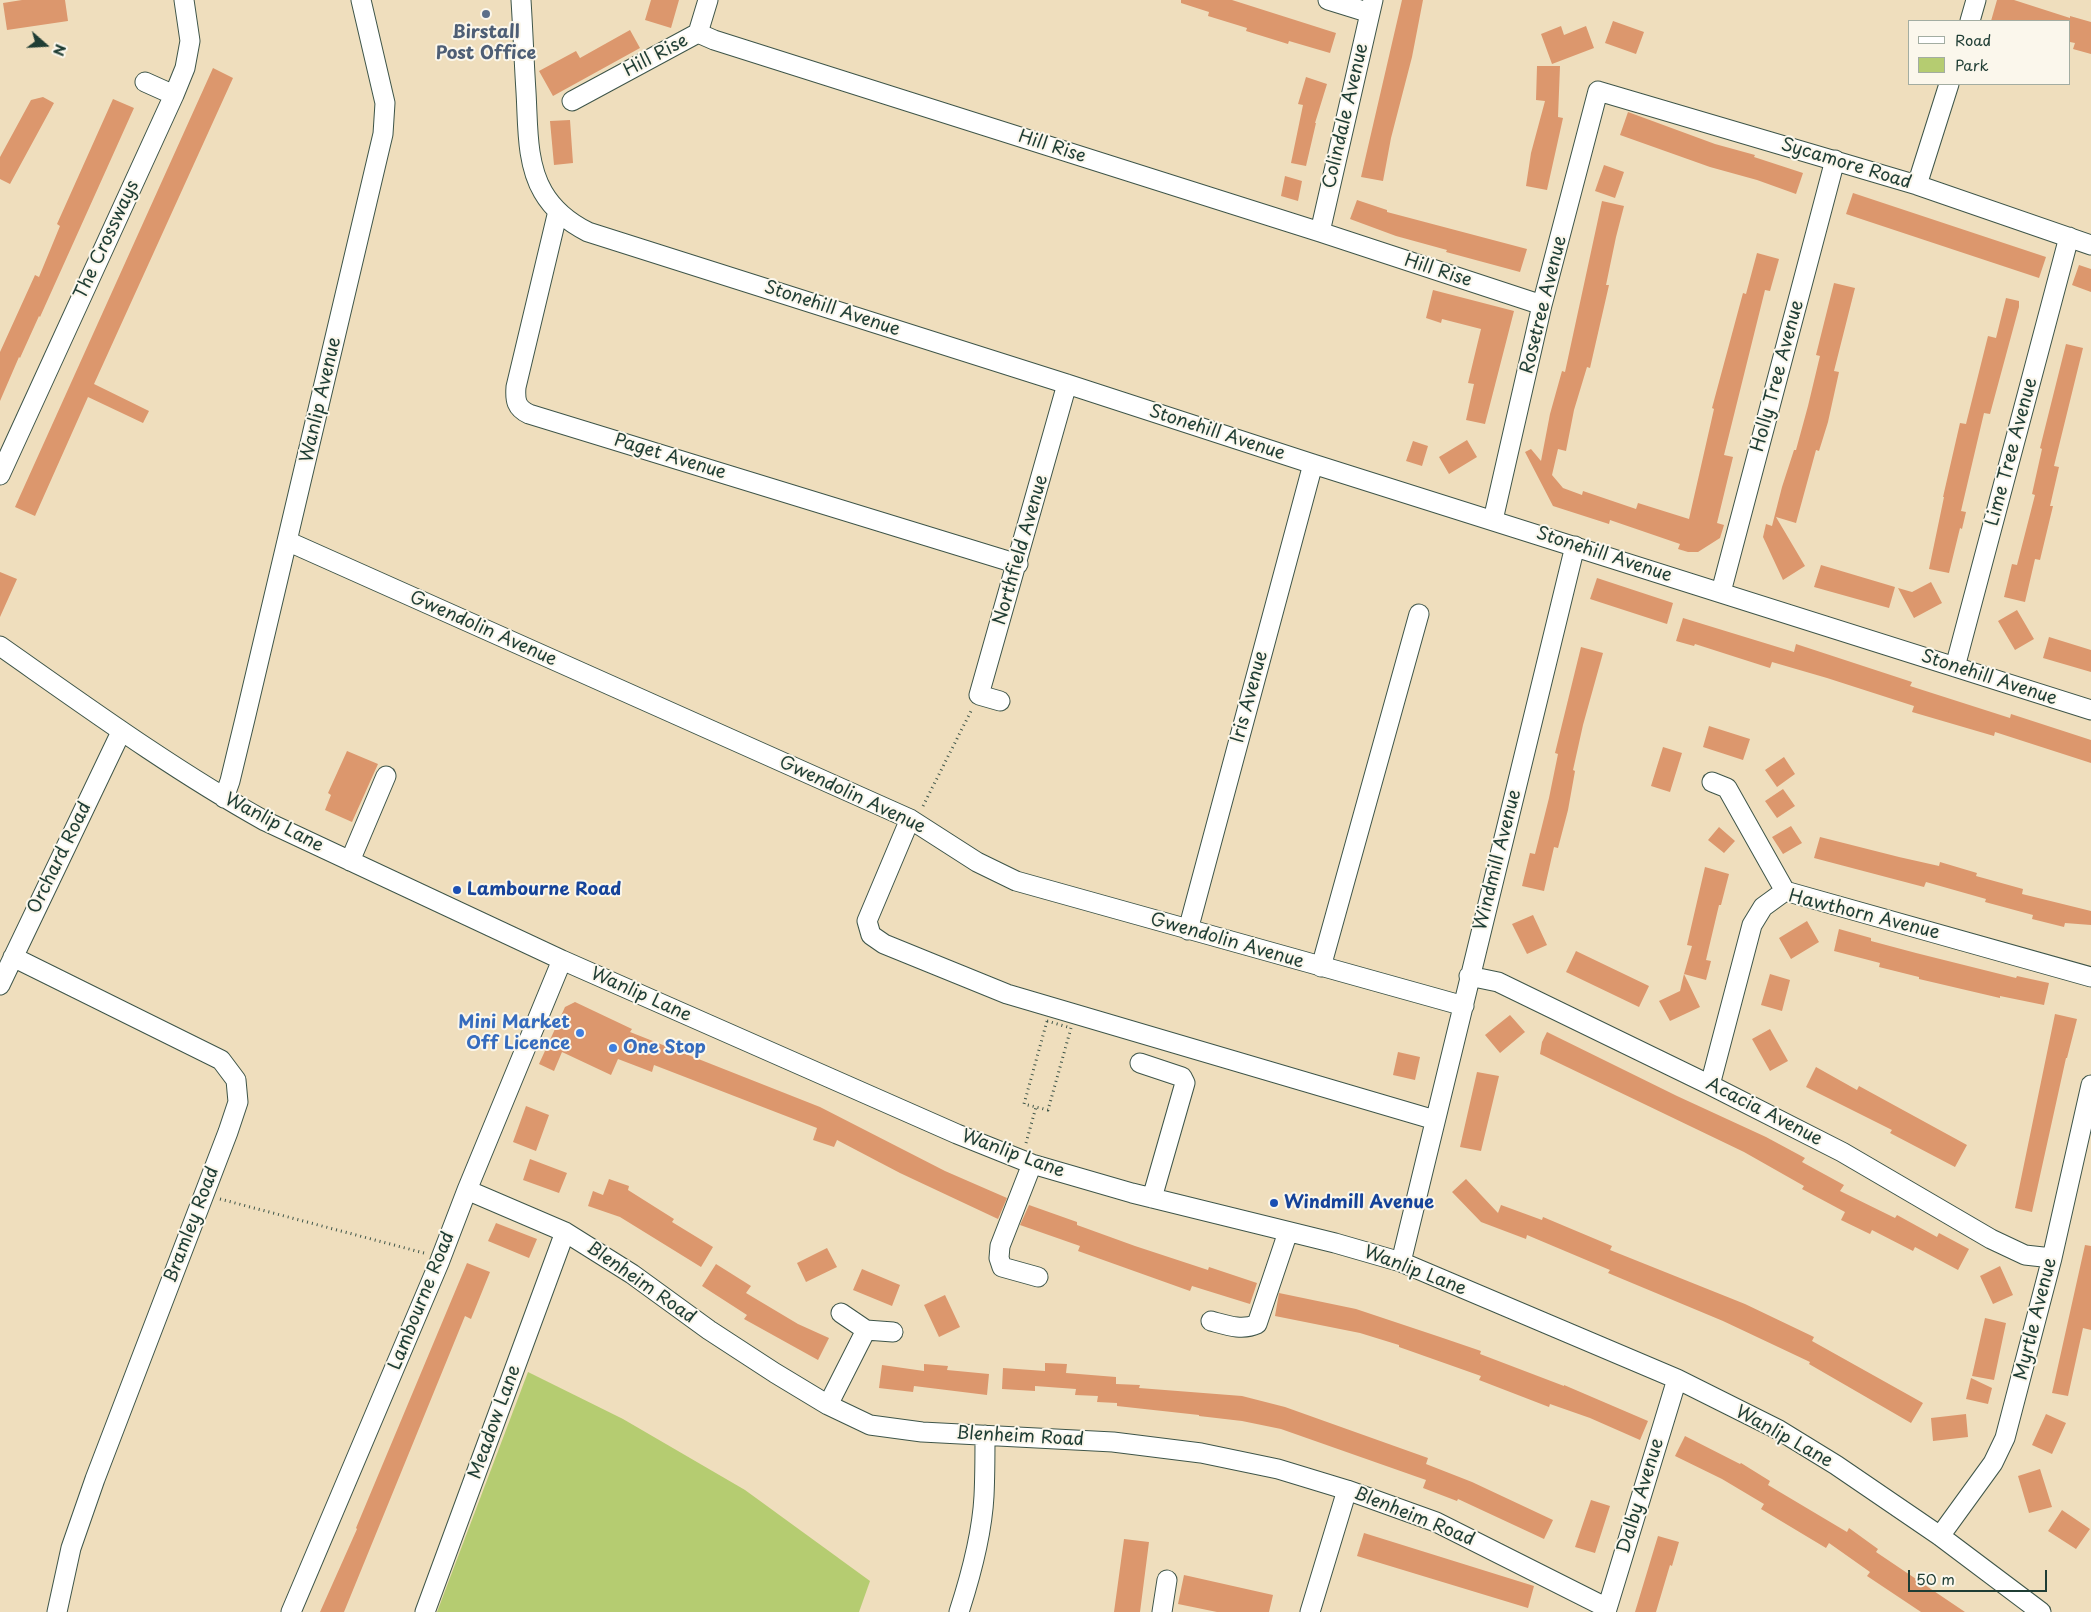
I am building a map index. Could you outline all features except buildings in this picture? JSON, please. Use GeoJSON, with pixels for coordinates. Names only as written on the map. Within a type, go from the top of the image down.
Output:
{"type":"FeatureCollection","features":[{"type":"Feature","properties":{"kind":"street","name":"The Crossways"},"geometry":{"type":"LineString","coordinates":[[0,475],[185,68],[190,41],[184,0]]}},
{"type":"Feature","properties":{"kind":"street","name":"Wanlip Avenue"},"geometry":{"type":"LineString","coordinates":[[224,798],[230,781],[386,116],[385,103],[361,0]]}},
{"type":"Feature","properties":{"kind":"street","name":"Stonehill Avenue"},"geometry":{"type":"LineString","coordinates":[[521,0],[529,138],[533,166],[543,192],[558,211],[572,224],[588,232],[2091,710]]}},
{"type":"Feature","properties":{"kind":"street"},"geometry":{"type":"LineString","coordinates":[[698,33],[708,0]]}},
{"type":"Feature","properties":{"kind":"street"},"geometry":{"type":"LineString","coordinates":[[1328,0],[1371,7]]}},
{"type":"Feature","properties":{"kind":"street"},"geometry":{"type":"LineString","coordinates":[[1970,20],[1976,0]]}},
{"type":"Feature","properties":{"kind":"street","name":"Colindale Avenue"},"geometry":{"type":"LineString","coordinates":[[1320,232],[1371,7]]}},
{"type":"Feature","properties":{"kind":"street","name":"Hill Rise"},"geometry":{"type":"LineString","coordinates":[[572,102],[698,33],[714,40],[1320,232],[1542,305]]}},
{"type":"Feature","properties":{"kind":"street"},"geometry":{"type":"LineString","coordinates":[[145,82],[174,95]]}},
{"type":"Feature","properties":{"kind":"street"},"geometry":{"type":"LineString","coordinates":[[1917,185],[1950,85]]}},
{"type":"Feature","properties":{"kind":"street","name":"Sycamore Road"},"geometry":{"type":"LineString","coordinates":[[1598,92],[1917,185],[2091,245]]}},
{"type":"Feature","properties":{"kind":"street","name":"Rosetree Avenue"},"geometry":{"type":"LineString","coordinates":[[1494,520],[1542,305],[1598,92]]}},
{"type":"Feature","properties":{"kind":"street","name":"Holly Tree Avenue"},"geometry":{"type":"LineString","coordinates":[[1721,592],[1836,160]]}},
{"type":"Feature","properties":{"kind":"street","name":"Paget Avenue"},"geometry":{"type":"LineString","coordinates":[[558,211],[516,387],[515,400],[520,410],[1018,564]]}},
{"type":"Feature","properties":{"kind":"street","name":"Lime Tree Avenue"},"geometry":{"type":"LineString","coordinates":[[1955,667],[2069,237]]}},
{"type":"Feature","properties":{"kind":"street","name":"Northfield Avenue"},"geometry":{"type":"LineString","coordinates":[[979,695],[1068,384]]}},
{"type":"Feature","properties":{"kind":"street","name":"Iris Avenue"},"geometry":{"type":"LineString","coordinates":[[1188,930],[1313,464]]}},
{"type":"Feature","properties":{"kind":"street","name":"Gwendolin Avenue"},"geometry":{"type":"LineString","coordinates":[[286,541],[912,820],[977,862],[1016,880],[1188,930],[1464,1006]]}},
{"type":"Feature","properties":{"kind":"street","name":"Windmill Avenue"},"geometry":{"type":"LineString","coordinates":[[1400,1262],[1575,546]]}},
{"type":"Feature","properties":{"kind":"street"},"geometry":{"type":"LineString","coordinates":[[1320,967],[1419,614]]}},
{"type":"Feature","properties":{"kind":"street","name":"Wanlip Lane"},"geometry":{"type":"LineString","coordinates":[[0,646],[121,732],[224,798],[265,821],[562,960],[948,1130],[1026,1162],[1152,1198],[1336,1243],[1400,1262],[1677,1379],[1779,1430],[1836,1465],[1940,1536],[2041,1612]]}},
{"type":"Feature","properties":{"kind":"street"},"geometry":{"type":"LineString","coordinates":[[979,695],[1000,701]]}},
{"type":"Feature","properties":{"kind":"street","name":"Orchard Road"},"geometry":{"type":"LineString","coordinates":[[0,985],[121,732]]}},
{"type":"Feature","properties":{"kind":"street"},"geometry":{"type":"LineString","coordinates":[[350,861],[386,776]]}},
{"type":"Feature","properties":{"kind":"street"},"geometry":{"type":"LineString","coordinates":[[1726,786],[1785,891]]}},
{"type":"Feature","properties":{"kind":"street"},"geometry":{"type":"LineString","coordinates":[[912,820],[867,921],[871,936],[884,944],[1006,994],[1436,1120]]}},
{"type":"Feature","properties":{"kind":"street","name":"Hawthorn Avenue"},"geometry":{"type":"LineString","coordinates":[[1710,1085],[1752,925],[1764,907],[1785,891],[2091,977]]}},
{"type":"Feature","properties":{"kind":"street","name":"Bramley Road"},"geometry":{"type":"LineString","coordinates":[[13,957],[221,1060],[236,1080],[238,1102],[94,1479],[71,1548],[57,1612]]}},
{"type":"Feature","properties":{"kind":"street","name":"Lambourne Road"},"geometry":{"type":"LineString","coordinates":[[291,1612],[442,1257],[467,1190],[562,960]]}},
{"type":"Feature","properties":{"kind":"street","name":"Acacia Avenue"},"geometry":{"type":"LineString","coordinates":[[1469,976],[1498,982],[1710,1085],[1842,1152],[1991,1239],[2024,1255],[2052,1258]]}},
{"type":"Feature","properties":{"kind":"street"},"geometry":{"type":"LineString","coordinates":[[1140,1064],[1182,1077],[1185,1083],[1152,1198]]}},
{"type":"Feature","properties":{"kind":"street","name":"Myrtle Avenue"},"geometry":{"type":"LineString","coordinates":[[1940,1536],[1993,1464],[2006,1438],[2052,1258],[2091,1085]]}},
{"type":"Feature","properties":{"kind":"street"},"geometry":{"type":"LineString","coordinates":[[1026,1162],[999,1258],[1002,1267],[1038,1277]]}},
{"type":"Feature","properties":{"kind":"street","name":"Blenheim Road"},"geometry":{"type":"LineString","coordinates":[[467,1190],[565,1232],[632,1274],[709,1330],[828,1405],[870,1425],[922,1432],[1113,1442],[1201,1453],[1278,1470],[1347,1490],[1436,1522],[1606,1610]]}},
{"type":"Feature","properties":{"kind":"street","name":"Meadow Lane"},"geometry":{"type":"LineString","coordinates":[[424,1612],[565,1232]]}},
{"type":"Feature","properties":{"kind":"street"},"geometry":{"type":"LineString","coordinates":[[1211,1322],[1241,1328],[1249,1328],[1257,1324],[1288,1232]]}},
{"type":"Feature","properties":{"kind":"street"},"geometry":{"type":"LineString","coordinates":[[841,1313],[866,1330],[893,1332]]}},
{"type":"Feature","properties":{"kind":"street"},"geometry":{"type":"LineString","coordinates":[[828,1405],[866,1330]]}},
{"type":"Feature","properties":{"kind":"street","name":"Dalby Avenue"},"geometry":{"type":"LineString","coordinates":[[1606,1610],[1677,1379]]}},
{"type":"Feature","properties":{"kind":"street"},"geometry":{"type":"LineString","coordinates":[[959,1612],[972,1566],[984,1498],[985,1435]]}},
{"type":"Feature","properties":{"kind":"street"},"geometry":{"type":"LineString","coordinates":[[1310,1612],[1347,1490]]}},
{"type":"Feature","properties":{"kind":"street"},"geometry":{"type":"LineString","coordinates":[[1162,1612],[1167,1580]]}},
{"type":"Feature","properties":{"kind":"path"},"geometry":{"type":"LineString","coordinates":[[912,820],[979,695]]}},
{"type":"Feature","properties":{"kind":"path"},"geometry":{"type":"LineString","coordinates":[[1046,1021],[1071,1028],[1048,1110],[1036,1107],[1024,1104],[1046,1021]]}},
{"type":"Feature","properties":{"kind":"path"},"geometry":{"type":"LineString","coordinates":[[1026,1162],[1036,1107]]}},
{"type":"Feature","properties":{"kind":"path"},"geometry":{"type":"LineString","coordinates":[[204,1195],[442,1257]]}},
{"type":"Feature","properties":{"kind":"green space"},"geometry":{"type":"Polygon","coordinates":[[[528,1372],[623,1419],[745,1490],[870,1581],[859,1612],[437,1612],[528,1372]]]}},
{"type":"Feature","properties":{"kind":"place","name":"Birstall Post Office"},"geometry":{"type":"Point","coordinates":[486,14]}},
{"type":"Feature","properties":{"kind":"place","name":"Lambourne Road"},"geometry":{"type":"Point","coordinates":[457,890]}},
{"type":"Feature","properties":{"kind":"place","name":"Mini Market Off Licence"},"geometry":{"type":"Point","coordinates":[580,1033]}},
{"type":"Feature","properties":{"kind":"place","name":"One Stop"},"geometry":{"type":"Point","coordinates":[613,1048]}},
{"type":"Feature","properties":{"kind":"place","name":"Windmill Avenue"},"geometry":{"type":"Point","coordinates":[1274,1203]}}]}
